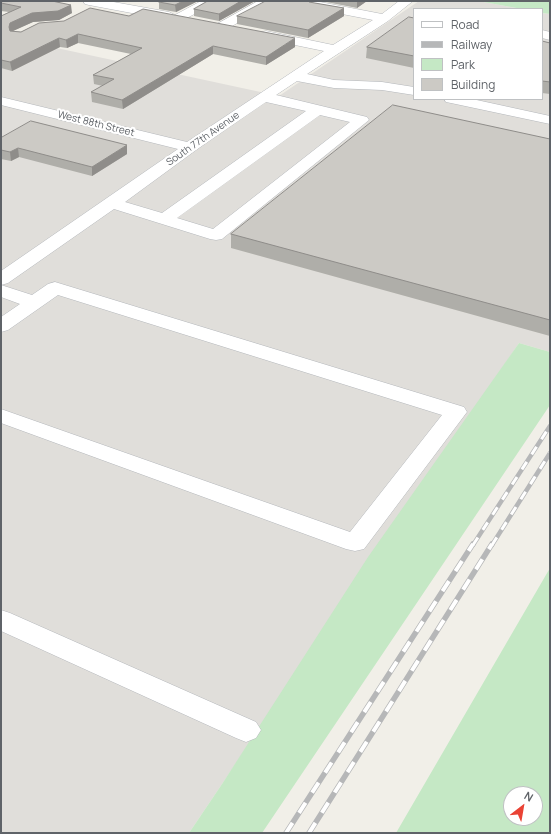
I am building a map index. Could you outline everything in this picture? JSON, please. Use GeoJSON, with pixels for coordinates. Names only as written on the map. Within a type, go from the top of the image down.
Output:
{"type":"FeatureCollection","features":[{"type":"Feature","properties":{"kind":"street"},"geometry":{"type":"LineString","coordinates":[[127,8],[142,1]]}},
{"type":"Feature","properties":{"kind":"street"},"geometry":{"type":"LineString","coordinates":[[179,18],[210,1]]}},
{"type":"Feature","properties":{"kind":"street"},"geometry":{"type":"LineString","coordinates":[[221,27],[267,1]]}},
{"type":"Feature","properties":{"kind":"street"},"geometry":{"type":"LineString","coordinates":[[88,6],[102,4],[127,8],[335,49]]}},
{"type":"Feature","properties":{"kind":"street"},"geometry":{"type":"LineString","coordinates":[[313,4],[384,18]]}},
{"type":"Feature","properties":{"kind":"street"},"geometry":{"type":"LineString","coordinates":[[403,5],[413,10]]}},
{"type":"Feature","properties":{"kind":"street","name":"South 77th Avenue"},"geometry":{"type":"LineString","coordinates":[[1,279],[112,203],[190,147],[403,5]]}},
{"type":"Feature","properties":{"kind":"street"},"geometry":{"type":"LineString","coordinates":[[295,76],[334,84],[382,86],[413,91]]}},
{"type":"Feature","properties":{"kind":"street"},"geometry":{"type":"LineString","coordinates":[[112,203],[216,234],[362,120],[264,97]]}},
{"type":"Feature","properties":{"kind":"street"},"geometry":{"type":"LineString","coordinates":[[456,100],[550,120]]}},
{"type":"Feature","properties":{"kind":"street","name":"West 88th Street"},"geometry":{"type":"LineString","coordinates":[[1,101],[190,147]]}},
{"type":"Feature","properties":{"kind":"street"},"geometry":{"type":"LineString","coordinates":[[164,219],[317,110]]}},
{"type":"Feature","properties":{"kind":"street"},"geometry":{"type":"LineString","coordinates":[[1,326],[55,288],[456,412],[355,543],[1,416]]}},
{"type":"Feature","properties":{"kind":"street"},"geometry":{"type":"LineString","coordinates":[[1,291],[34,302]]}},
{"type":"Feature","properties":{"kind":"street"},"geometry":{"type":"LineString","coordinates":[[1,620],[246,730]]}},
{"type":"Feature","properties":{"kind":"shaded area"},"geometry":{"type":"Polygon","coordinates":[[[419,1],[478,1],[516,8],[413,8],[413,100],[543,100],[543,13],[550,14],[550,352],[519,343],[189,833],[1,833],[1,36],[279,96],[419,1]]]}},
{"type":"Feature","properties":{"kind":"green space"},"geometry":{"type":"Polygon","coordinates":[[[478,1],[550,1],[550,14],[543,13],[543,8],[516,8],[478,1]]]}},
{"type":"Feature","properties":{"kind":"green space"},"geometry":{"type":"Polygon","coordinates":[[[519,343],[550,352],[550,405],[262,833],[189,833],[368,557],[519,343]]]}},
{"type":"Feature","properties":{"kind":"green space"},"geometry":{"type":"Polygon","coordinates":[[[550,568],[550,833],[396,833],[550,568]]]}},
{"type":"Feature","properties":{"kind":"building"},"geometry":{"type":"Polygon","coordinates":[[[1,1],[52,1],[71,5],[58,11],[32,13],[10,23],[10,31],[21,32],[39,23],[64,21],[90,8],[129,16],[143,9],[295,38],[266,57],[213,46],[122,100],[91,92],[114,79],[93,75],[142,48],[78,34],[66,40],[59,38],[10,62],[1,60],[1,16],[21,7],[1,3],[1,1]]]}},
{"type":"Feature","properties":{"kind":"building"},"geometry":{"type":"Polygon","coordinates":[[[183,1],[175,5],[159,2],[183,1]]]}},
{"type":"Feature","properties":{"kind":"building"},"geometry":{"type":"Polygon","coordinates":[[[208,1],[241,1],[219,14],[194,9],[208,1]]]}},
{"type":"Feature","properties":{"kind":"building"},"geometry":{"type":"Polygon","coordinates":[[[266,1],[308,1],[344,8],[308,30],[237,16],[266,1]]]}},
{"type":"Feature","properties":{"kind":"building"},"geometry":{"type":"Polygon","coordinates":[[[409,17],[413,18],[413,56],[367,47],[409,17]]]}},
{"type":"Feature","properties":{"kind":"building"},"geometry":{"type":"Polygon","coordinates":[[[543,41],[550,43],[550,82],[543,81],[543,41]]]}},
{"type":"Feature","properties":{"kind":"building"},"geometry":{"type":"Polygon","coordinates":[[[393,105],[550,139],[550,320],[231,234],[393,105]]]}},
{"type":"Feature","properties":{"kind":"building"},"geometry":{"type":"Polygon","coordinates":[[[31,121],[127,145],[92,167],[18,148],[10,152],[1,150],[1,138],[31,121]]]}},
{"type":"Feature","properties":{"kind":"railway"},"geometry":{"type":"LineString","coordinates":[[473,545],[550,426]]}},
{"type":"Feature","properties":{"kind":"railway"},"geometry":{"type":"LineString","coordinates":[[492,545],[550,453]]}},
{"type":"Feature","properties":{"kind":"railway"},"geometry":{"type":"LineString","coordinates":[[286,833],[473,544]]}},
{"type":"Feature","properties":{"kind":"railway"},"geometry":{"type":"LineString","coordinates":[[309,833],[492,544]]}}]}
